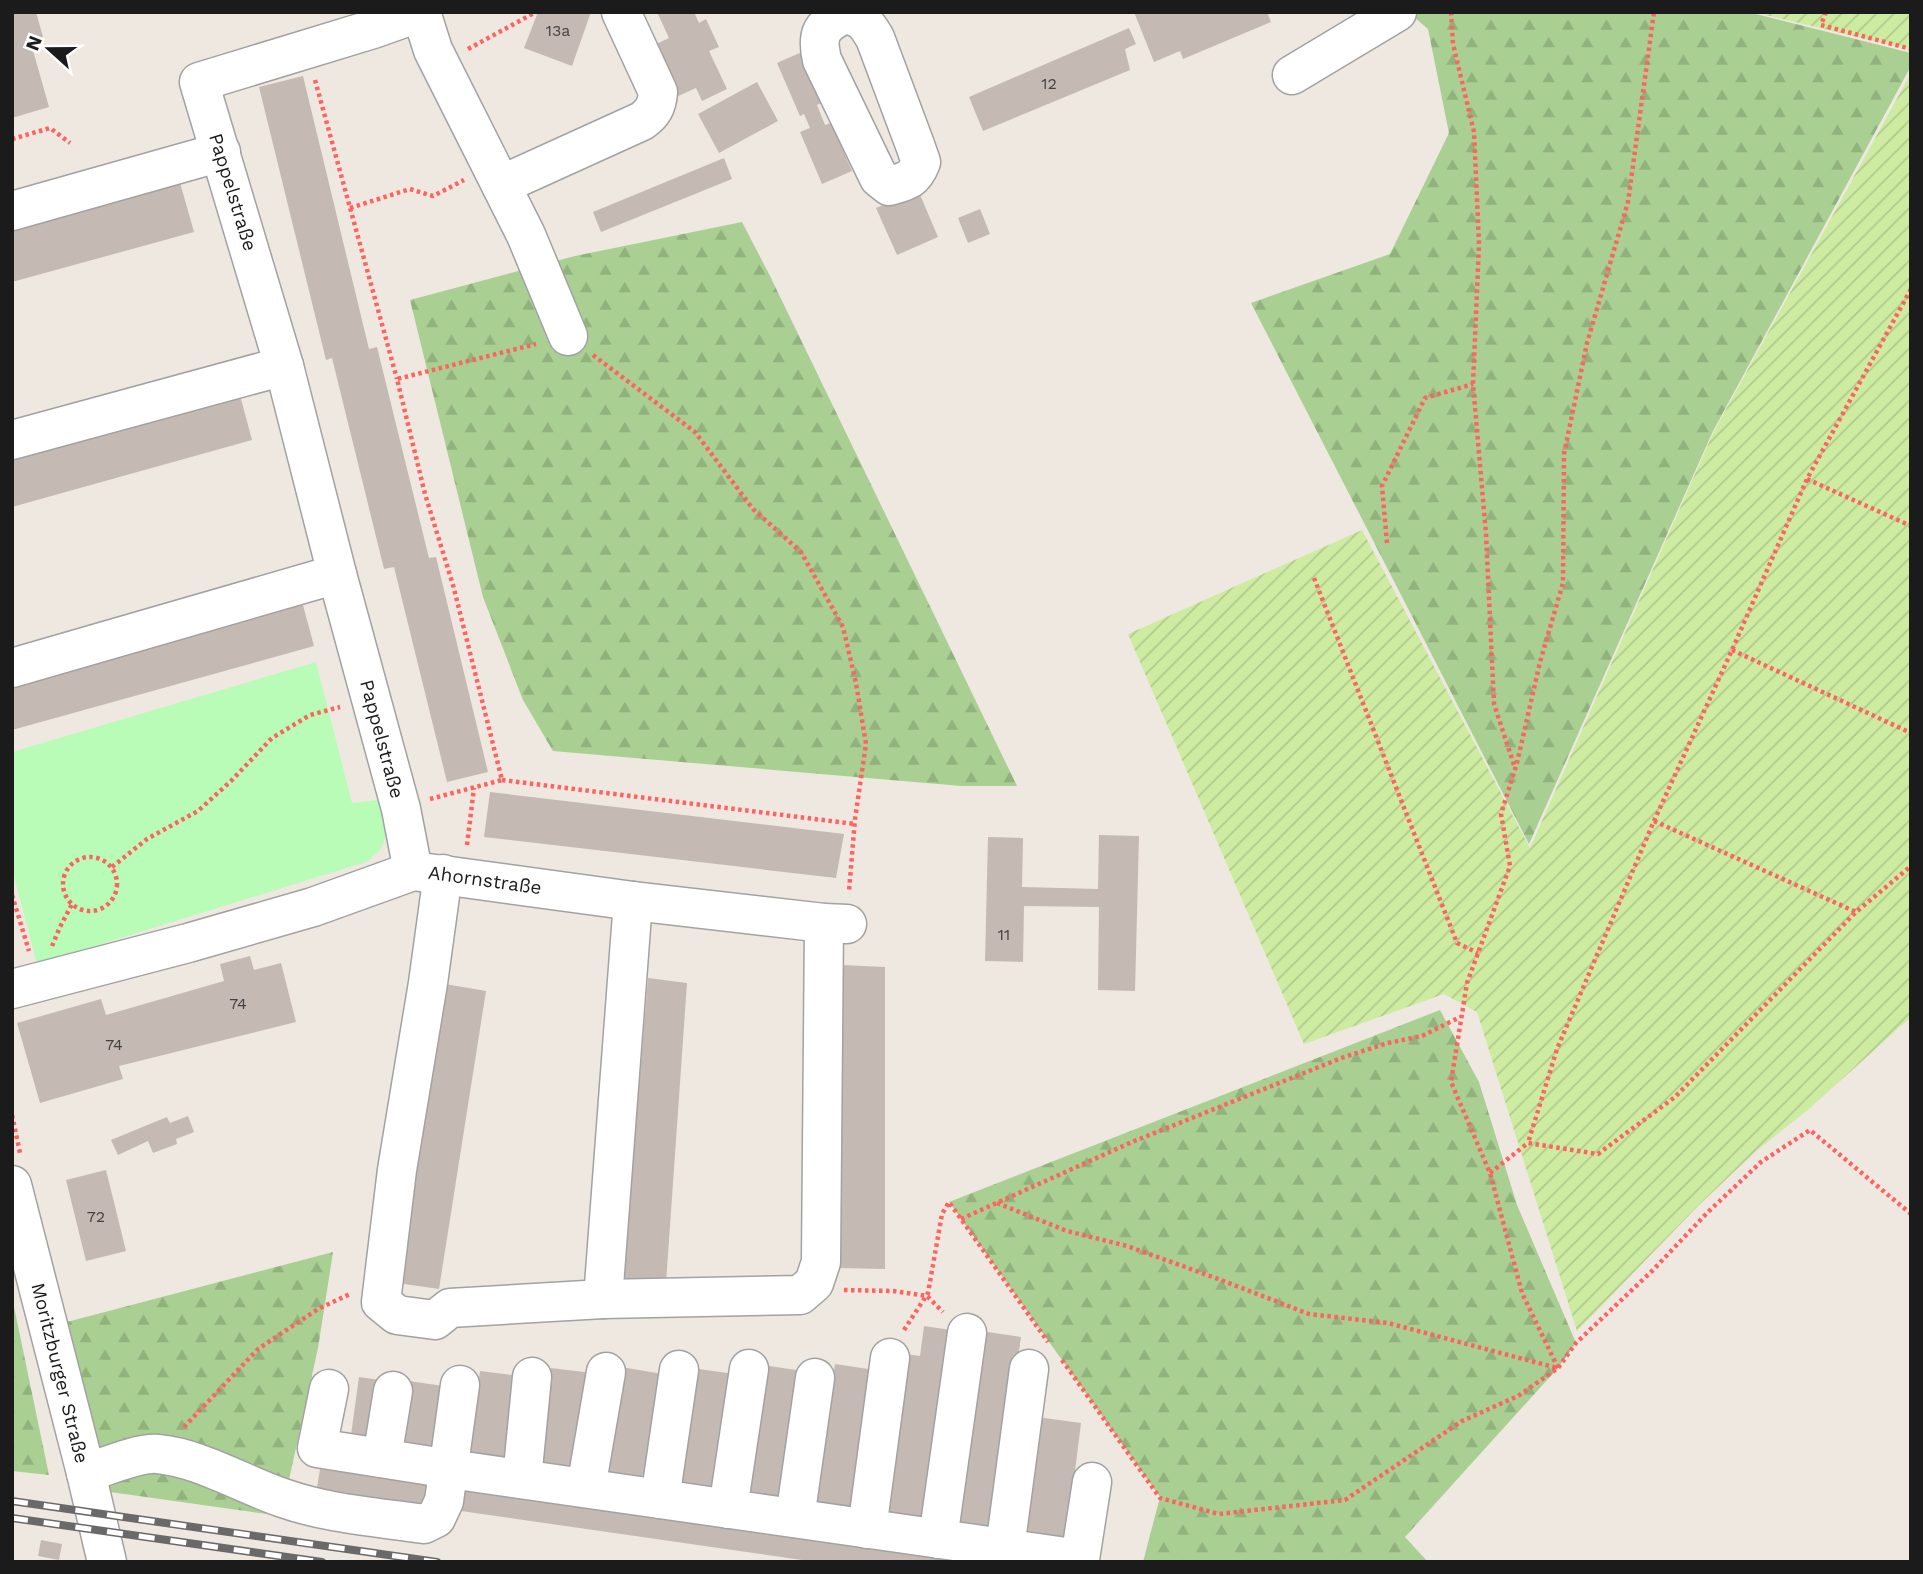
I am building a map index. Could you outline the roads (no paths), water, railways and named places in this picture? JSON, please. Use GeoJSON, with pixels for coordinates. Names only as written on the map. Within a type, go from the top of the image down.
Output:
{"type":"FeatureCollection","features":[{"type":"Feature","properties":{"kind":"street","name":"Pappelstraße"},"geometry":{"type":"LineString","coordinates":[[568,336],[526,235],[433,50],[421,12],[199,82],[284,366],[401,809],[440,874],[428,983],[397,1170],[381,1302],[397,1315],[435,1320],[450,1308],[603,1299]]}},
{"type":"Feature","properties":{"kind":"street"},"geometry":{"type":"LineString","coordinates":[[496,175],[642,121],[652,114],[657,104],[658,92],[621,12]]}},
{"type":"Feature","properties":{"kind":"street"},"geometry":{"type":"LineString","coordinates":[[1293,75],[1397,12]]}},
{"type":"Feature","properties":{"kind":"street"},"geometry":{"type":"LineString","coordinates":[[12,211],[221,152]]}},
{"type":"Feature","properties":{"kind":"street"},"geometry":{"type":"LineString","coordinates":[[12,440],[284,366]]}},
{"type":"Feature","properties":{"kind":"street"},"geometry":{"type":"LineString","coordinates":[[12,668],[337,574]]}},
{"type":"Feature","properties":{"kind":"street","name":"Ahornstraße"},"geometry":{"type":"LineString","coordinates":[[25,986],[440,874],[633,901],[835,923],[821,1262],[814,1283],[800,1296],[603,1299]]}},
{"type":"Feature","properties":{"kind":"street"},"geometry":{"type":"LineString","coordinates":[[603,1299],[633,901]]}},
{"type":"Feature","properties":{"kind":"street","name":"Moritzburger Straße"},"geometry":{"type":"LineString","coordinates":[[14,1198],[107,1562]]}},
{"type":"Feature","properties":{"kind":"street"},"geometry":{"type":"LineString","coordinates":[[938,1539],[967,1333]]}},
{"type":"Feature","properties":{"kind":"street"},"geometry":{"type":"LineString","coordinates":[[1004,1548],[1046,1357]]}},
{"type":"Feature","properties":{"kind":"street"},"geometry":{"type":"LineString","coordinates":[[867,1529],[890,1358]]}},
{"type":"Feature","properties":{"kind":"street"},"geometry":{"type":"LineString","coordinates":[[728,1509],[749,1369]]}},
{"type":"Feature","properties":{"kind":"street"},"geometry":{"type":"LineString","coordinates":[[660,1499],[678,1370]]}},
{"type":"Feature","properties":{"kind":"street"},"geometry":{"type":"LineString","coordinates":[[586,1489],[606,1373]]}},
{"type":"Feature","properties":{"kind":"street"},"geometry":{"type":"LineString","coordinates":[[522,1479],[532,1377]]}},
{"type":"Feature","properties":{"kind":"street"},"geometry":{"type":"LineString","coordinates":[[795,1518],[815,1378]]}},
{"type":"Feature","properties":{"kind":"street"},"geometry":{"type":"LineString","coordinates":[[86,1473],[155,1453],[189,1460],[282,1498],[321,1510],[424,1524],[436,1518],[444,1501],[460,1385]]}},
{"type":"Feature","properties":{"kind":"street"},"geometry":{"type":"LineString","coordinates":[[329,1389],[317,1448],[1080,1559],[1092,1482]]}},
{"type":"Feature","properties":{"kind":"street"},"geometry":{"type":"LineString","coordinates":[[382,1458],[393,1391]]}},
{"type":"Feature","properties":{"kind":"railway"},"geometry":{"type":"LineString","coordinates":[[12,1501],[437,1562]]}},
{"type":"Feature","properties":{"kind":"railway"},"geometry":{"type":"LineString","coordinates":[[12,1518],[322,1562]]}}]}
